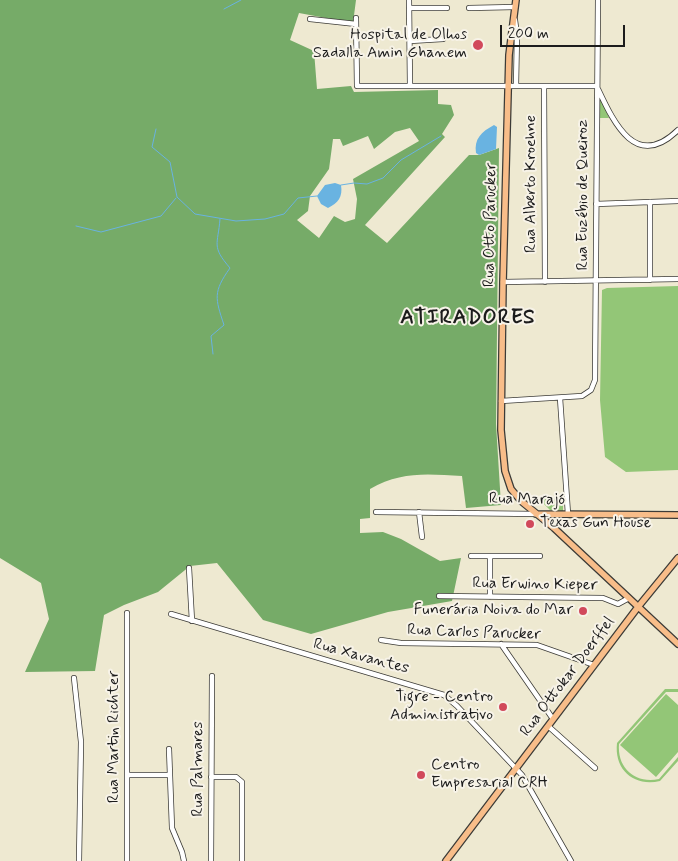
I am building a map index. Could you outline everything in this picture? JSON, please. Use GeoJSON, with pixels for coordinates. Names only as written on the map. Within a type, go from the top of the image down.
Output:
{"type":"FeatureCollection","features":[{"type":"Feature","properties":{"kind":"main road","name":"Rua Otto Parucker"},"geometry":{"type":"LineString","coordinates":[[516,0],[510,48],[508,86],[503,282],[501,447],[506,477],[516,495],[678,644]]}},
{"type":"Feature","properties":{"kind":"main road","name":"Rua Marajó"},"geometry":{"type":"LineString","coordinates":[[536,514],[678,515]]}},
{"type":"Feature","properties":{"kind":"main road"},"geometry":{"type":"LineString","coordinates":[[554,528],[552,520],[558,514]]}},
{"type":"Feature","properties":{"kind":"main road","name":"Rua Ottokar Doerffel"},"geometry":{"type":"LineString","coordinates":[[446,861],[638,607],[678,558]]}},
{"type":"Feature","properties":{"kind":"main road"},"geometry":{"type":"LineString","coordinates":[[629,598],[630,618]]}},
{"type":"Feature","properties":{"kind":"street"},"geometry":{"type":"LineString","coordinates":[[409,0],[410,86]]}},
{"type":"Feature","properties":{"kind":"street","name":"Rua Euzébio de Queiroz"},"geometry":{"type":"LineString","coordinates":[[560,398],[582,396],[591,390],[596,374],[598,0]]}},
{"type":"Feature","properties":{"kind":"street"},"geometry":{"type":"LineString","coordinates":[[469,8],[516,7]]}},
{"type":"Feature","properties":{"kind":"street"},"geometry":{"type":"LineString","coordinates":[[409,8],[447,8]]}},
{"type":"Feature","properties":{"kind":"street"},"geometry":{"type":"LineString","coordinates":[[310,19],[356,21],[357,86],[597,86],[616,126],[636,143],[645,145],[661,142],[678,130]]}},
{"type":"Feature","properties":{"kind":"street"},"geometry":{"type":"LineString","coordinates":[[515,19],[517,34],[516,86]]}},
{"type":"Feature","properties":{"kind":"street"},"geometry":{"type":"LineString","coordinates":[[410,41],[443,39]]}},
{"type":"Feature","properties":{"kind":"street","name":"Rua Alberto Kroehne"},"geometry":{"type":"LineString","coordinates":[[544,86],[545,282]]}},
{"type":"Feature","properties":{"kind":"street"},"geometry":{"type":"LineString","coordinates":[[596,204],[678,201]]}},
{"type":"Feature","properties":{"kind":"street"},"geometry":{"type":"LineString","coordinates":[[650,202],[650,280]]}},
{"type":"Feature","properties":{"kind":"street"},"geometry":{"type":"LineString","coordinates":[[503,282],[678,279]]}},
{"type":"Feature","properties":{"kind":"street"},"geometry":{"type":"LineString","coordinates":[[501,401],[560,398],[568,514]]}},
{"type":"Feature","properties":{"kind":"street","name":"Rua Marajó"},"geometry":{"type":"LineString","coordinates":[[376,512],[536,514]]}},
{"type":"Feature","properties":{"kind":"street"},"geometry":{"type":"LineString","coordinates":[[420,512],[422,537]]}},
{"type":"Feature","properties":{"kind":"street"},"geometry":{"type":"LineString","coordinates":[[471,556],[540,556]]}},
{"type":"Feature","properties":{"kind":"street"},"geometry":{"type":"LineString","coordinates":[[490,556],[490,597]]}},
{"type":"Feature","properties":{"kind":"street"},"geometry":{"type":"LineString","coordinates":[[190,568],[192,621]]}},
{"type":"Feature","properties":{"kind":"street","name":"Rua Erwino Kieper"},"geometry":{"type":"LineString","coordinates":[[439,596],[603,598],[618,604],[629,598]]}},
{"type":"Feature","properties":{"kind":"street","name":"Rua Martin Richter"},"geometry":{"type":"LineString","coordinates":[[127,613],[127,861]]}},
{"type":"Feature","properties":{"kind":"street","name":"Rua Xavantes"},"geometry":{"type":"LineString","coordinates":[[171,614],[439,692],[457,706],[516,769],[529,786],[571,861]]}},
{"type":"Feature","properties":{"kind":"street","name":"Rua Carlos Parucker"},"geometry":{"type":"LineString","coordinates":[[381,640],[401,643],[542,646],[594,665]]}},
{"type":"Feature","properties":{"kind":"street"},"geometry":{"type":"LineString","coordinates":[[501,644],[553,719]]}},
{"type":"Feature","properties":{"kind":"street","name":"Rua Palmares"},"geometry":{"type":"LineString","coordinates":[[211,861],[212,676]]}},
{"type":"Feature","properties":{"kind":"street"},"geometry":{"type":"LineString","coordinates":[[74,678],[81,742],[79,861]]}},
{"type":"Feature","properties":{"kind":"street"},"geometry":{"type":"LineString","coordinates":[[548,726],[596,768]]}},
{"type":"Feature","properties":{"kind":"street"},"geometry":{"type":"LineString","coordinates":[[169,749],[172,828],[184,861]]}},
{"type":"Feature","properties":{"kind":"street"},"geometry":{"type":"LineString","coordinates":[[127,775],[170,775]]}},
{"type":"Feature","properties":{"kind":"street"},"geometry":{"type":"LineString","coordinates":[[211,777],[240,779],[243,786],[242,861]]}},
{"type":"Feature","properties":{"kind":"green space"},"geometry":{"type":"Polygon","coordinates":[[[0,0],[356,0],[353,23],[299,13],[290,40],[314,51],[317,89],[351,86],[354,92],[438,90],[438,104],[451,105],[454,115],[442,134],[445,137],[365,225],[387,243],[469,155],[479,155],[499,148],[496,424],[501,505],[466,508],[462,476],[414,475],[393,479],[370,489],[370,518],[360,519],[360,533],[383,532],[401,539],[440,561],[461,558],[452,601],[388,612],[311,634],[263,620],[217,563],[190,566],[158,592],[104,615],[95,671],[25,672],[49,619],[41,583],[0,558],[0,0]],[[410,128],[395,132],[374,149],[368,136],[343,146],[340,139],[333,139],[329,169],[310,196],[308,211],[297,220],[319,238],[334,216],[345,222],[355,219],[357,199],[353,179],[419,141],[410,128]]]}},
{"type":"Feature","properties":{"kind":"green space"},"geometry":{"type":"Polygon","coordinates":[[[599,94],[609,118],[598,118],[599,94]]]}},
{"type":"Feature","properties":{"kind":"green space"},"geometry":{"type":"Polygon","coordinates":[[[678,286],[678,470],[626,472],[605,457],[600,400],[602,290],[607,288],[678,286]]]}},
{"type":"Feature","properties":{"kind":"green space"},"geometry":{"type":"Polygon","coordinates":[[[537,497],[563,497],[563,511],[550,510],[537,497]]]}},
{"type":"Feature","properties":{"kind":"green space"},"geometry":{"type":"Polygon","coordinates":[[[665,689],[678,689],[678,692],[666,692],[619,744],[619,753],[624,767],[642,779],[659,779],[678,757],[678,761],[660,781],[651,782],[634,779],[622,768],[617,753],[617,743],[665,689]]]}},
{"type":"Feature","properties":{"kind":"green space"},"geometry":{"type":"Polygon","coordinates":[[[666,694],[678,705],[678,752],[656,777],[620,745],[666,694]]]}},
{"type":"Feature","properties":{"kind":"water"},"geometry":{"type":"Polygon","coordinates":[[[494,125],[497,127],[496,149],[479,155],[476,153],[476,144],[479,136],[494,125]]]}},
{"type":"Feature","properties":{"kind":"water"},"geometry":{"type":"Polygon","coordinates":[[[335,183],[341,185],[340,196],[335,204],[328,208],[321,204],[317,196],[325,185],[335,183]]]}},
{"type":"Feature","properties":{"kind":"waterway"},"geometry":{"type":"LineString","coordinates":[[224,9],[241,0]]}},
{"type":"Feature","properties":{"kind":"waterway"},"geometry":{"type":"LineString","coordinates":[[156,129],[152,147],[170,162],[177,197],[195,214],[236,221],[265,219],[284,214],[298,198],[317,196]]}},
{"type":"Feature","properties":{"kind":"waterway"},"geometry":{"type":"LineString","coordinates":[[341,185],[367,184],[383,178],[401,160],[441,136]]}},
{"type":"Feature","properties":{"kind":"waterway"},"geometry":{"type":"LineString","coordinates":[[76,226],[101,232],[161,216],[176,198]]}},
{"type":"Feature","properties":{"kind":"waterway"},"geometry":{"type":"LineString","coordinates":[[213,354],[211,336],[224,325],[217,301],[218,289],[230,268],[218,250],[217,240],[220,219]]}},
{"type":"Feature","properties":{"kind":"place","name":"Hospital de Olhos Sadalla Amin Ghanem"},"geometry":{"type":"Point","coordinates":[478,45]}},
{"type":"Feature","properties":{"kind":"place","name":"Texas Gun House"},"geometry":{"type":"Point","coordinates":[530,524]}},
{"type":"Feature","properties":{"kind":"place","name":"Funerária Noiva do Mar"},"geometry":{"type":"Point","coordinates":[583,611]}},
{"type":"Feature","properties":{"kind":"place","name":"Tigre - Centro Administrativo"},"geometry":{"type":"Point","coordinates":[503,707]}},
{"type":"Feature","properties":{"kind":"place","name":"Centro Empresarial CRH"},"geometry":{"type":"Point","coordinates":[421,775]}},
{"type":"Feature","properties":{"kind":"district","name":"ATIRADORES"},"geometry":{"type":"Point","coordinates":[468,319]}}]}
